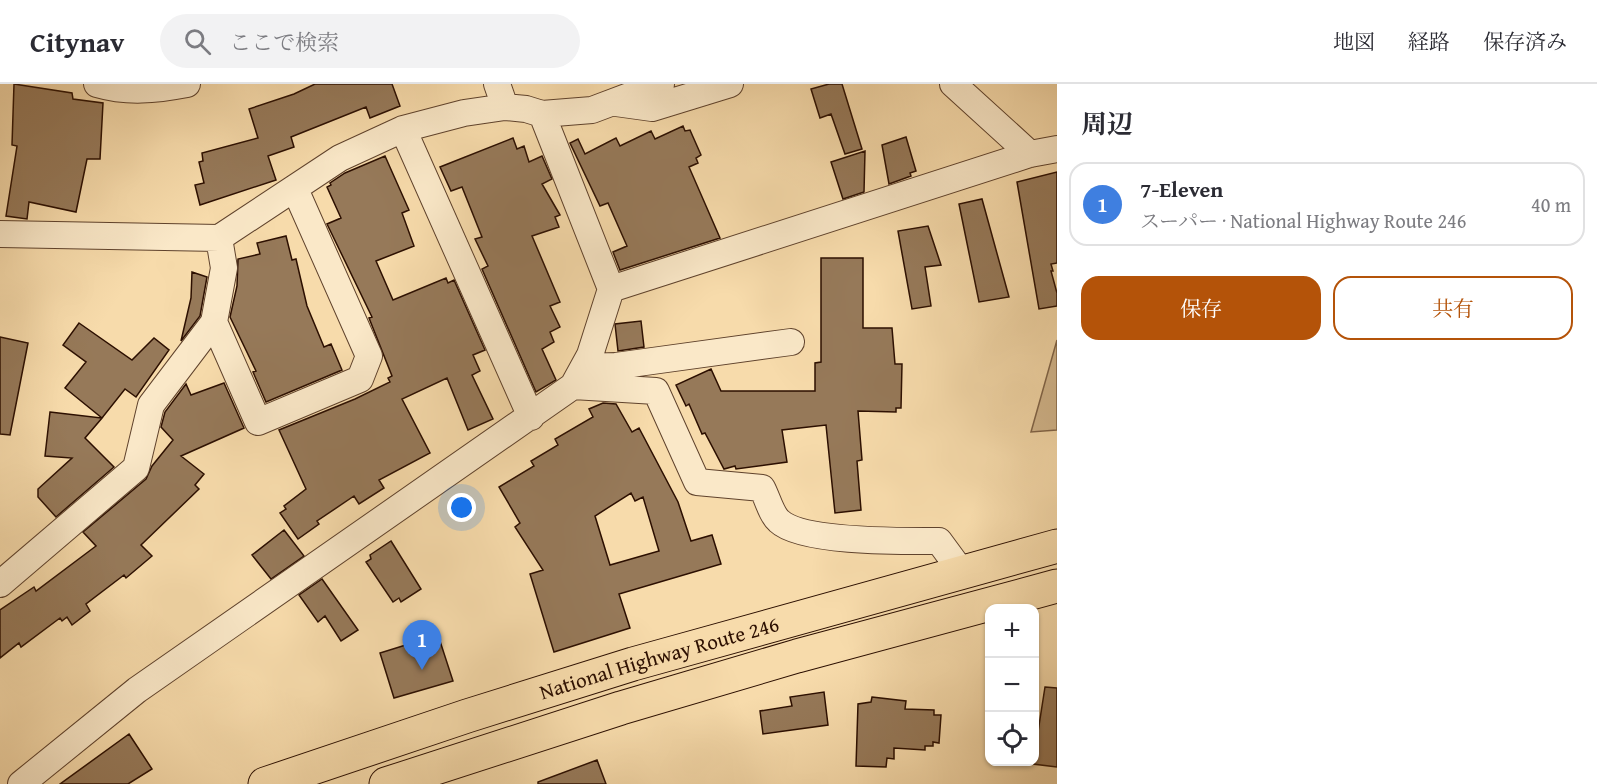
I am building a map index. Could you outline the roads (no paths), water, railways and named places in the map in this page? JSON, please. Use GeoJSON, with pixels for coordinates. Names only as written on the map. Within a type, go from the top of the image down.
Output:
{"type":"FeatureCollection","features":[{"type":"Feature","properties":{"kind":"highway","name":"National Highway Route 246"},"geometry":{"type":"LineString","coordinates":[[265,784],[467,716],[633,664],[1057,546]]}},
{"type":"Feature","properties":{"kind":"highway","name":"National Highway Route 246"},"geometry":{"type":"LineString","coordinates":[[386,784],[632,704],[1057,586]]}},
{"type":"Feature","properties":{"kind":"street"},"geometry":{"type":"LineString","coordinates":[[97,84],[115,89],[148,91],[187,84]]}},
{"type":"Feature","properties":{"kind":"street"},"geometry":{"type":"LineString","coordinates":[[0,234],[219,238],[340,158],[403,129],[464,113],[501,96],[526,109],[542,114],[592,110],[661,84]]}},
{"type":"Feature","properties":{"kind":"street"},"geometry":{"type":"LineString","coordinates":[[615,103],[652,108],[730,84]]}},
{"type":"Feature","properties":{"kind":"street"},"geometry":{"type":"LineString","coordinates":[[953,84],[1030,154]]}},
{"type":"Feature","properties":{"kind":"street"},"geometry":{"type":"LineString","coordinates":[[21,784],[137,690],[531,417],[578,377],[590,355],[611,289],[542,114]]}},
{"type":"Feature","properties":{"kind":"street"},"geometry":{"type":"LineString","coordinates":[[403,129],[531,417]]}},
{"type":"Feature","properties":{"kind":"street"},"geometry":{"type":"LineString","coordinates":[[611,289],[1030,154],[1057,149]]}},
{"type":"Feature","properties":{"kind":"street"},"geometry":{"type":"LineString","coordinates":[[214,322],[258,422],[360,379],[369,356],[295,189]]}},
{"type":"Feature","properties":{"kind":"street"},"geometry":{"type":"LineString","coordinates":[[0,584],[136,468],[151,405],[214,322],[224,268],[219,238]]}},
{"type":"Feature","properties":{"kind":"street"},"geometry":{"type":"LineString","coordinates":[[578,377],[616,366],[790,342]]}},
{"type":"Feature","properties":{"kind":"street"},"geometry":{"type":"LineString","coordinates":[[578,377],[656,391],[697,482],[762,488],[778,521],[797,531],[883,542],[939,541],[961,572]]}},
{"type":"Feature","properties":{"kind":"place","name":"7-Eleven"},"geometry":{"type":"Point","coordinates":[422,670]}}]}
